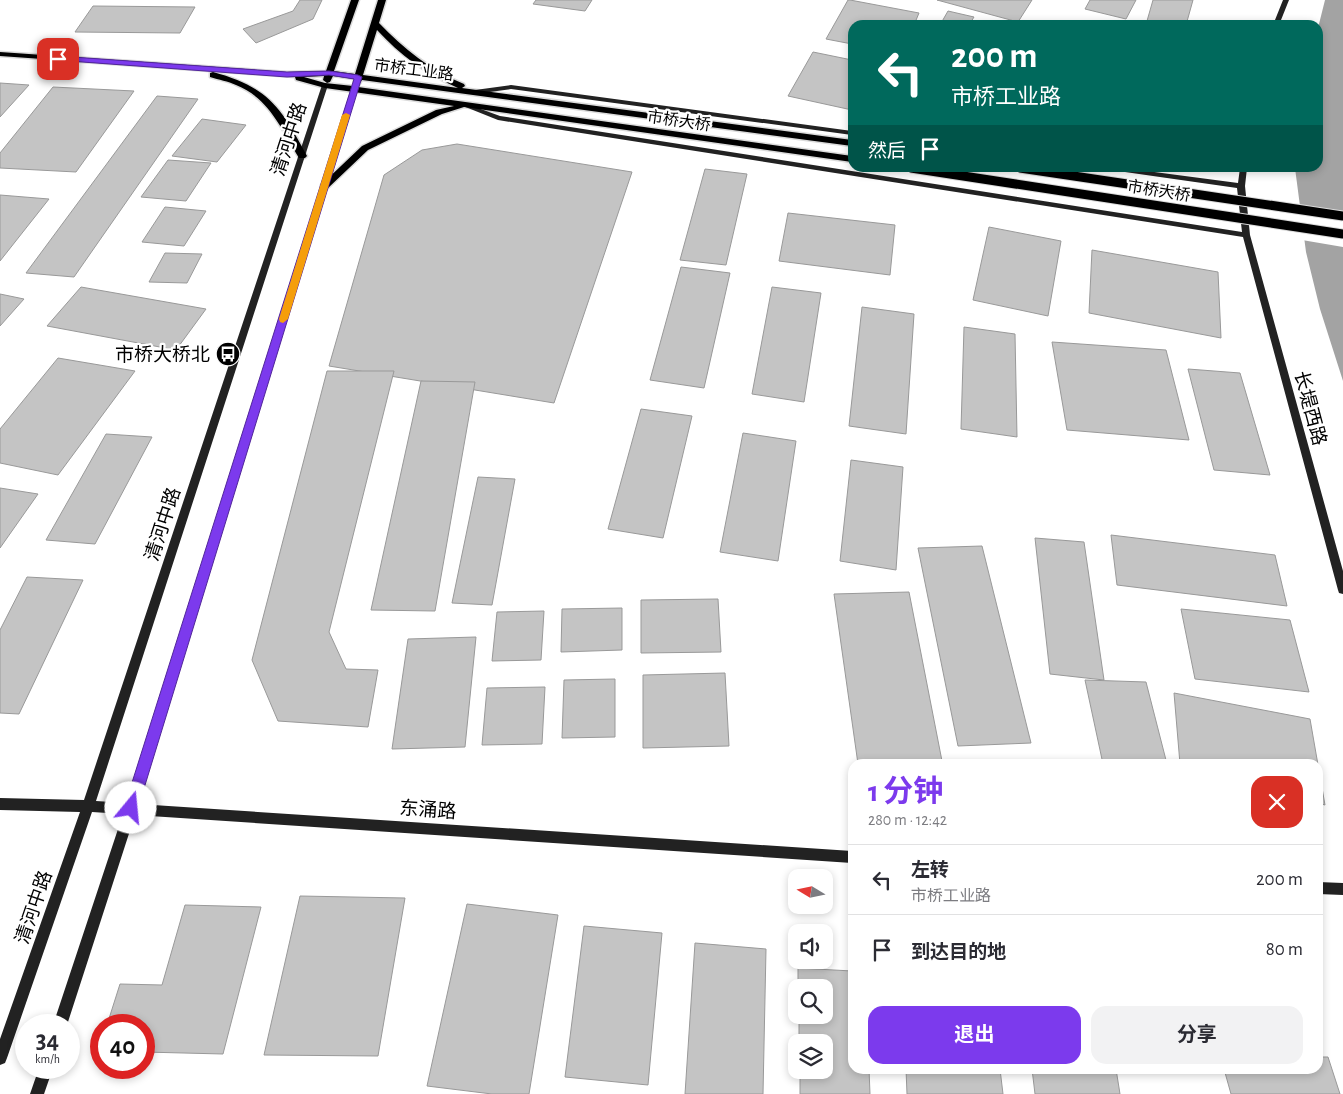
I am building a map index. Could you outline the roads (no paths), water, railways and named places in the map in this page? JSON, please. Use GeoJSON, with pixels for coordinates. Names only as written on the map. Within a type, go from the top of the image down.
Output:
{"type":"FeatureCollection","features":[{"type":"Feature","properties":{"kind":"main road","name":"清河中路"},"geometry":{"type":"LineString","coordinates":[[325,85],[355,0]]}},
{"type":"Feature","properties":{"kind":"main road"},"geometry":{"type":"LineString","coordinates":[[354,89],[382,0]]}},
{"type":"Feature","properties":{"kind":"main road"},"geometry":{"type":"LineString","coordinates":[[374,23],[394,45],[411,59],[451,82],[475,92]]}},
{"type":"Feature","properties":{"kind":"main road","name":"市桥工业路"},"geometry":{"type":"LineString","coordinates":[[0,54],[287,75],[329,73],[507,96]]}},
{"type":"Feature","properties":{"kind":"main road"},"geometry":{"type":"LineString","coordinates":[[192,68],[241,83],[263,98],[287,126],[302,156]]}},
{"type":"Feature","properties":{"kind":"main road","name":"市桥工业路"},"geometry":{"type":"LineString","coordinates":[[287,75],[325,85],[501,110]]}},
{"type":"Feature","properties":{"kind":"main road","name":"市桥大桥"},"geometry":{"type":"LineString","coordinates":[[507,96],[848,141]]}},
{"type":"Feature","properties":{"kind":"main road"},"geometry":{"type":"LineString","coordinates":[[324,187],[365,148],[439,112],[465,105]]}},
{"type":"Feature","properties":{"kind":"main road","name":"市桥大桥"},"geometry":{"type":"LineString","coordinates":[[501,110],[848,158]]}},
{"type":"Feature","properties":{"kind":"main road","name":"市桥大桥"},"geometry":{"type":"LineString","coordinates":[[937,172],[1343,234]]}},
{"type":"Feature","properties":{"kind":"main road","name":"市桥大桥"},"geometry":{"type":"LineString","coordinates":[[1047,172],[1343,216]]}},
{"type":"Feature","properties":{"kind":"street"},"geometry":{"type":"LineString","coordinates":[[1278,20],[1286,0]]}},
{"type":"Feature","properties":{"kind":"street","name":"清河中路"},"geometry":{"type":"LineString","coordinates":[[0,1058],[88,806],[325,85]]}},
{"type":"Feature","properties":{"kind":"street"},"geometry":{"type":"LineString","coordinates":[[475,92],[511,87],[848,132]]}},
{"type":"Feature","properties":{"kind":"street"},"geometry":{"type":"LineString","coordinates":[[64,1014],[131,808],[354,89]]}},
{"type":"Feature","properties":{"kind":"street"},"geometry":{"type":"LineString","coordinates":[[465,105],[498,118],[1246,235]]}},
{"type":"Feature","properties":{"kind":"street"},"geometry":{"type":"LineString","coordinates":[[1140,172],[1241,186]]}},
{"type":"Feature","properties":{"kind":"street","name":"长堤西路"},"geometry":{"type":"LineString","coordinates":[[1243,172],[1241,186],[1246,235],[1343,590]]}},
{"type":"Feature","properties":{"kind":"street","name":"东涌路"},"geometry":{"type":"LineString","coordinates":[[0,804],[131,808],[848,857]]}},
{"type":"Feature","properties":{"kind":"street"},"geometry":{"type":"LineString","coordinates":[[1323,888],[1343,889]]}},
{"type":"Feature","properties":{"kind":"street"},"geometry":{"type":"LineString","coordinates":[[37,1094],[42,1079]]}},
{"type":"Feature","properties":{"kind":"place","name":"市桥大桥北"},"geometry":{"type":"Point","coordinates":[228,354]}}]}
